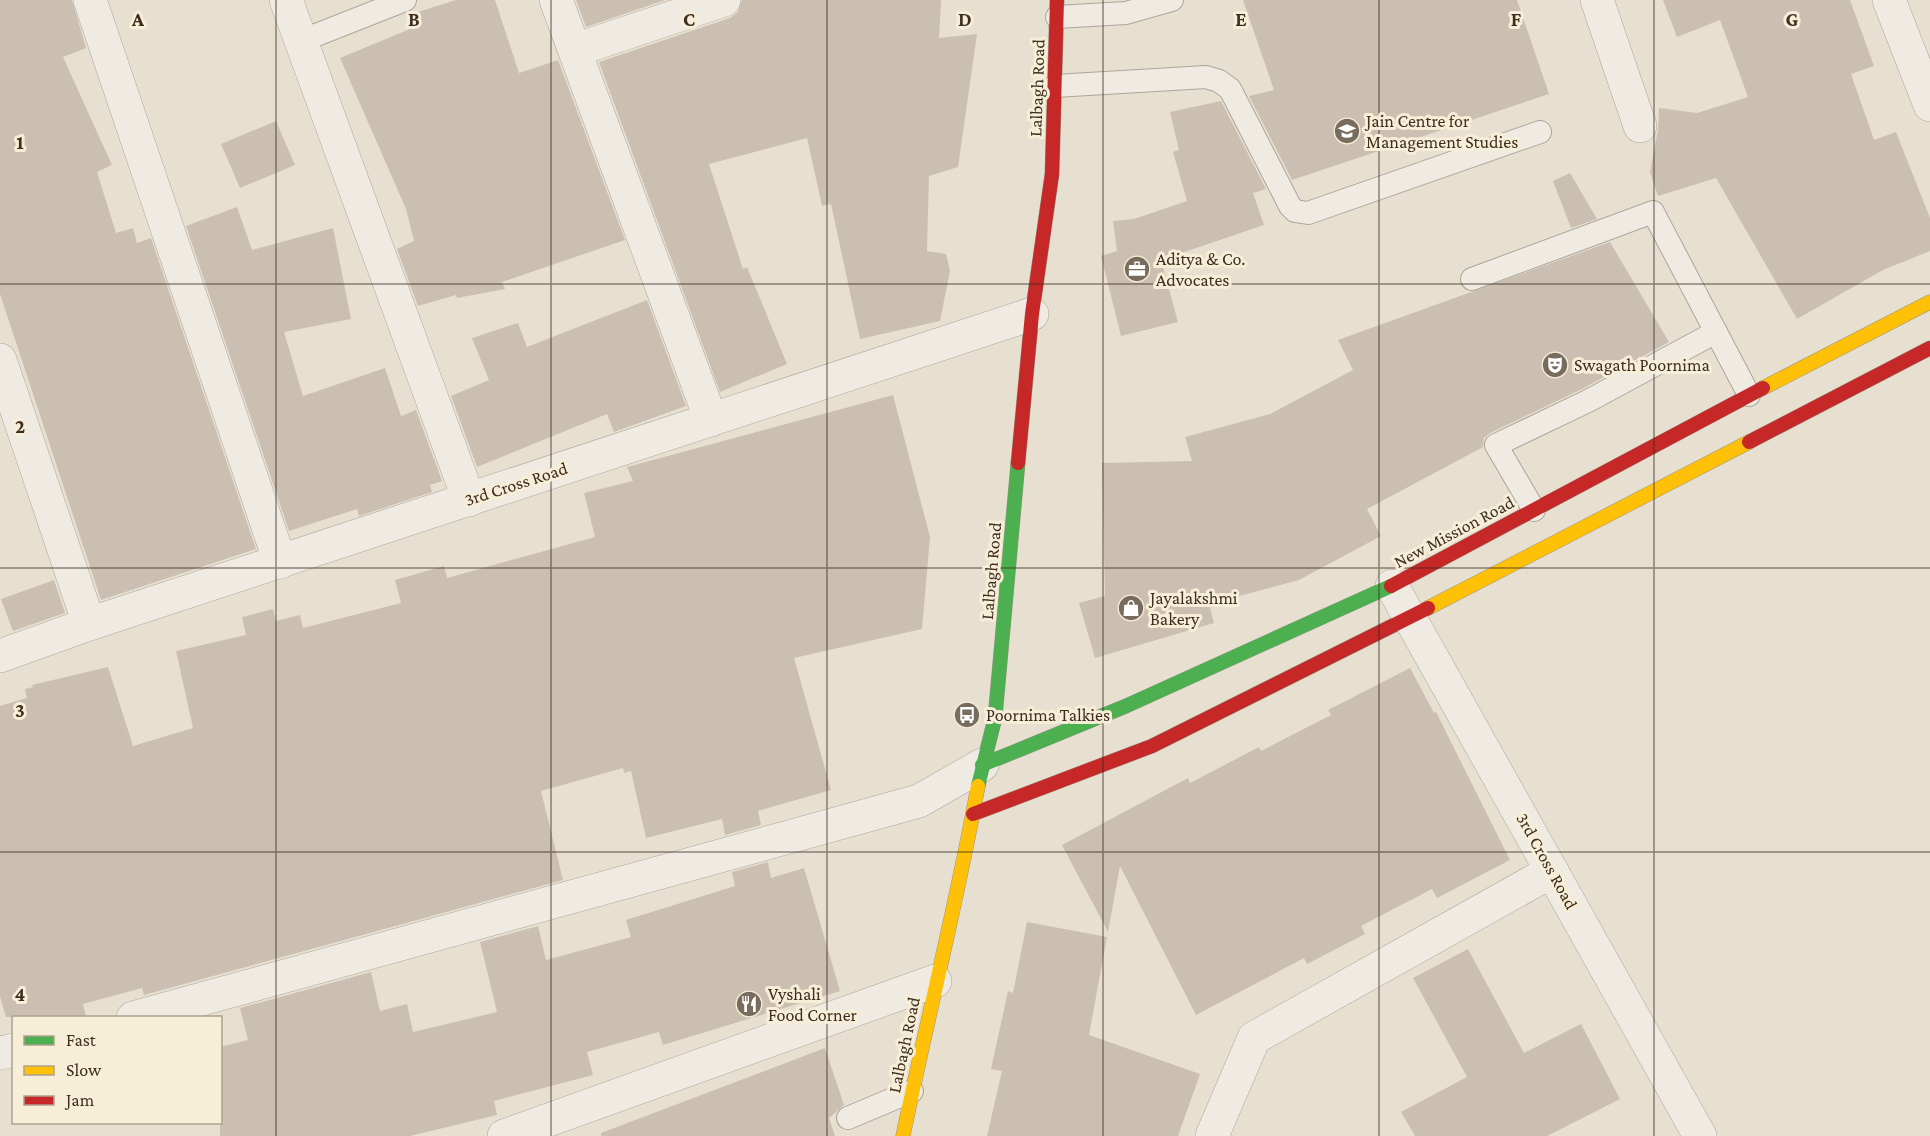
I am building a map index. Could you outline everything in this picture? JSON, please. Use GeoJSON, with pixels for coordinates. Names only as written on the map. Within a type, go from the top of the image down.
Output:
{"type":"FeatureCollection","features":[{"type":"Feature","properties":{"kind":"main road","name":"Lalbagh Road"},"geometry":{"type":"LineString","coordinates":[[903,1136],[935,981],[957,901],[982,765],[995,718],[1032,314],[1052,174],[1057,8]]}},
{"type":"Feature","properties":{"kind":"main road","name":"New Mission Road"},"geometry":{"type":"LineString","coordinates":[[982,765],[1136,701],[1392,586],[1749,395],[1930,302]]}},
{"type":"Feature","properties":{"kind":"main road"},"geometry":{"type":"LineString","coordinates":[[974,814],[1152,746],[1411,617],[1930,348]]}},
{"type":"Feature","properties":{"kind":"street"},"geometry":{"type":"LineString","coordinates":[[90,0],[280,562]]}},
{"type":"Feature","properties":{"kind":"street"},"geometry":{"type":"LineString","coordinates":[[286,0],[469,500]]}},
{"type":"Feature","properties":{"kind":"street"},"geometry":{"type":"LineString","coordinates":[[556,0],[711,420]]}},
{"type":"Feature","properties":{"kind":"street"},"geometry":{"type":"LineString","coordinates":[[575,50],[724,0]]}},
{"type":"Feature","properties":{"kind":"street"},"geometry":{"type":"LineString","coordinates":[[1597,0],[1641,126]]}},
{"type":"Feature","properties":{"kind":"street"},"geometry":{"type":"LineString","coordinates":[[1889,0],[1930,105]]}},
{"type":"Feature","properties":{"kind":"street","name":"3rd Cross Road"},"geometry":{"type":"LineString","coordinates":[[0,656],[88,624],[1032,314]]}},
{"type":"Feature","properties":{"kind":"street"},"geometry":{"type":"LineString","coordinates":[[0,360],[88,624]]}},
{"type":"Feature","properties":{"kind":"street","name":"3rd Cross Road"},"geometry":{"type":"LineString","coordinates":[[1392,586],[1700,1136]]}},
{"type":"Feature","properties":{"kind":"street"},"geometry":{"type":"LineString","coordinates":[[137,1016],[919,801],[982,765]]}},
{"type":"Feature","properties":{"kind":"street"},"geometry":{"type":"LineString","coordinates":[[1212,1136],[1254,1038],[1552,871]]}},
{"type":"Feature","properties":{"kind":"street"},"geometry":{"type":"LineString","coordinates":[[504,1136],[935,981]]}},
{"type":"Feature","properties":{"kind":"lane"},"geometry":{"type":"LineString","coordinates":[[301,41],[405,0]]}},
{"type":"Feature","properties":{"kind":"lane"},"geometry":{"type":"LineString","coordinates":[[1057,8],[1126,14],[1173,0]]}},
{"type":"Feature","properties":{"kind":"lane"},"geometry":{"type":"LineString","coordinates":[[1055,86],[1206,78],[1219,81],[1230,89],[1290,207],[1301,213],[1319,210],[1540,132]]}},
{"type":"Feature","properties":{"kind":"lane"},"geometry":{"type":"LineString","coordinates":[[1472,279],[1653,212],[1749,395]]}},
{"type":"Feature","properties":{"kind":"lane"},"geometry":{"type":"LineString","coordinates":[[1534,510],[1497,445],[1588,401],[1716,332]]}},
{"type":"Feature","properties":{"kind":"lane"},"geometry":{"type":"LineString","coordinates":[[848,1118],[912,1091]]}},
{"type":"Feature","properties":{"kind":"building"},"geometry":{"type":"Polygon","coordinates":[[[0,0],[72,0],[86,48],[63,57],[112,165],[97,172],[116,233],[133,228],[137,243],[151,238],[256,549],[101,600],[0,294],[0,0]]]}},
{"type":"Feature","properties":{"kind":"building"},"geometry":{"type":"Polygon","coordinates":[[[456,0],[495,0],[519,73],[558,60],[625,240],[502,282],[505,289],[457,298],[456,295],[418,306],[397,249],[414,241],[406,209],[340,58],[422,24],[418,12],[456,0]]]}},
{"type":"Feature","properties":{"kind":"building"},"geometry":{"type":"Polygon","coordinates":[[[576,0],[665,0],[586,27],[576,0]]]}},
{"type":"Feature","properties":{"kind":"building"},"geometry":{"type":"Polygon","coordinates":[[[742,0],[941,0],[939,38],[977,34],[958,167],[929,176],[927,251],[946,254],[950,271],[940,321],[860,339],[831,204],[822,206],[807,138],[709,164],[743,269],[747,267],[787,364],[720,392],[599,62],[730,18],[738,12],[742,0]]]}},
{"type":"Feature","properties":{"kind":"building","name":"Jain Centre for Management Studies"},"geometry":{"type":"Polygon","coordinates":[[[1243,0],[1517,0],[1549,94],[1292,180],[1249,96],[1274,90],[1243,0]]]}},
{"type":"Feature","properties":{"kind":"building"},"geometry":{"type":"Polygon","coordinates":[[[1663,0],[1850,0],[1874,66],[1851,74],[1874,140],[1896,132],[1930,218],[1930,251],[1883,270],[1797,319],[1716,178],[1658,196],[1650,172],[1658,129],[1659,108],[1697,113],[1748,97],[1720,20],[1677,37],[1663,0]]]}},
{"type":"Feature","properties":{"kind":"building"},"geometry":{"type":"Polygon","coordinates":[[[1221,101],[1266,189],[1253,193],[1264,225],[1161,260],[1178,322],[1121,336],[1101,256],[1117,251],[1113,221],[1134,219],[1187,201],[1173,152],[1179,150],[1170,112],[1221,101]]]}},
{"type":"Feature","properties":{"kind":"building"},"geometry":{"type":"Polygon","coordinates":[[[276,121],[295,165],[240,188],[221,144],[276,121]]]}},
{"type":"Feature","properties":{"kind":"building"},"geometry":{"type":"Polygon","coordinates":[[[1570,173],[1597,219],[1571,228],[1553,181],[1570,173]]]}},
{"type":"Feature","properties":{"kind":"building"},"geometry":{"type":"Polygon","coordinates":[[[237,207],[252,250],[333,228],[351,319],[284,332],[303,396],[385,368],[401,416],[416,410],[442,481],[430,485],[432,492],[359,516],[357,509],[289,531],[186,226],[237,207]]]}},
{"type":"Feature","properties":{"kind":"building"},"geometry":{"type":"Polygon","coordinates":[[[1610,242],[1669,342],[1582,389],[1490,433],[1484,438],[1483,447],[1367,509],[1381,536],[1299,580],[1209,604],[1214,623],[1095,658],[1079,603],[1105,596],[1102,463],[1192,461],[1185,437],[1270,414],[1353,370],[1338,340],[1610,242]]]}},
{"type":"Feature","properties":{"kind":"building"},"geometry":{"type":"Polygon","coordinates":[[[647,300],[686,406],[614,432],[607,414],[477,467],[451,396],[489,380],[472,338],[518,323],[527,347],[647,300]]]}},
{"type":"Feature","properties":{"kind":"building"},"geometry":{"type":"Polygon","coordinates":[[[893,395],[930,537],[922,629],[794,658],[831,790],[758,811],[761,825],[725,835],[722,819],[646,838],[631,771],[624,773],[623,768],[541,791],[563,880],[144,995],[142,988],[83,1004],[86,1016],[6,1017],[0,996],[0,706],[27,698],[25,689],[33,687],[32,685],[108,667],[133,746],[193,728],[176,651],[246,635],[242,617],[273,609],[276,621],[300,615],[303,628],[401,603],[395,580],[444,566],[447,578],[595,537],[584,493],[633,481],[627,467],[893,395]]]}},
{"type":"Feature","properties":{"kind":"building"},"geometry":{"type":"Polygon","coordinates":[[[54,580],[65,613],[13,631],[1,599],[54,580]]]}},
{"type":"Feature","properties":{"kind":"building"},"geometry":{"type":"Polygon","coordinates":[[[1410,668],[1434,713],[1436,712],[1510,860],[1437,898],[1432,889],[1361,926],[1365,934],[1307,964],[1304,958],[1196,1015],[1120,866],[1108,932],[1062,845],[1188,778],[1190,783],[1259,747],[1261,751],[1331,715],[1328,710],[1410,668]]]}},
{"type":"Feature","properties":{"kind":"building"},"geometry":{"type":"Polygon","coordinates":[[[768,862],[771,878],[804,868],[840,991],[663,1045],[659,1032],[587,1052],[593,1075],[494,1101],[497,1115],[410,1136],[220,1136],[222,1046],[248,1040],[240,1008],[371,972],[380,1011],[407,1004],[413,1032],[497,1012],[480,942],[538,926],[546,960],[631,937],[626,920],[735,886],[732,872],[768,862]]]}},
{"type":"Feature","properties":{"kind":"building"},"geometry":{"type":"Polygon","coordinates":[[[1027,922],[1107,937],[1089,1035],[1200,1074],[1178,1136],[987,1136],[1002,1071],[991,1069],[1008,991],[1013,993],[1027,922]]]}},
{"type":"Feature","properties":{"kind":"building"},"geometry":{"type":"Polygon","coordinates":[[[1468,949],[1524,1053],[1581,1024],[1620,1099],[1547,1136],[1415,1136],[1401,1112],[1467,1077],[1413,978],[1468,949]]]}},
{"type":"Feature","properties":{"kind":"building"},"geometry":{"type":"Polygon","coordinates":[[[825,1048],[844,1105],[829,1118],[835,1136],[601,1136],[601,1133],[825,1048]]]}},
{"type":"Feature","properties":{"kind":"traffic: fast"},"geometry":{"type":"LineString","coordinates":[[978,786],[995,718],[1018,463]]}},
{"type":"Feature","properties":{"kind":"traffic: fast"},"geometry":{"type":"LineString","coordinates":[[982,765],[1126,706],[1391,586]]}},
{"type":"Feature","properties":{"kind":"traffic: slow"},"geometry":{"type":"LineString","coordinates":[[1763,388],[1930,302]]}},
{"type":"Feature","properties":{"kind":"traffic: slow"},"geometry":{"type":"LineString","coordinates":[[1428,608],[1749,442]]}},
{"type":"Feature","properties":{"kind":"traffic: slow"},"geometry":{"type":"LineString","coordinates":[[903,1136],[961,874],[978,786]]}},
{"type":"Feature","properties":{"kind":"traffic: jam"},"geometry":{"type":"LineString","coordinates":[[1018,463],[1032,314],[1052,174],[1057,0]]}},
{"type":"Feature","properties":{"kind":"traffic: jam"},"geometry":{"type":"LineString","coordinates":[[1749,442],[1930,348]]}},
{"type":"Feature","properties":{"kind":"traffic: jam"},"geometry":{"type":"LineString","coordinates":[[1391,586],[1763,388]]}},
{"type":"Feature","properties":{"kind":"traffic: jam"},"geometry":{"type":"LineString","coordinates":[[973,814],[1152,746],[1428,608]]}},
{"type":"Feature","properties":{"kind":"place","name":"Jain Centre for Management Studies"},"geometry":{"type":"Point","coordinates":[1347,131]}},
{"type":"Feature","properties":{"kind":"place","name":"Aditya & Co. Advocates"},"geometry":{"type":"Point","coordinates":[1137,269]}},
{"type":"Feature","properties":{"kind":"place","name":"Swagath Poornima"},"geometry":{"type":"Point","coordinates":[1555,365]}},
{"type":"Feature","properties":{"kind":"place","name":"Jayalakshmi Bakery"},"geometry":{"type":"Point","coordinates":[1131,608]}},
{"type":"Feature","properties":{"kind":"place","name":"Poornima Talkies"},"geometry":{"type":"Point","coordinates":[967,715]}},
{"type":"Feature","properties":{"kind":"place","name":"Vyshali Food Corner"},"geometry":{"type":"Point","coordinates":[749,1004]}}]}
